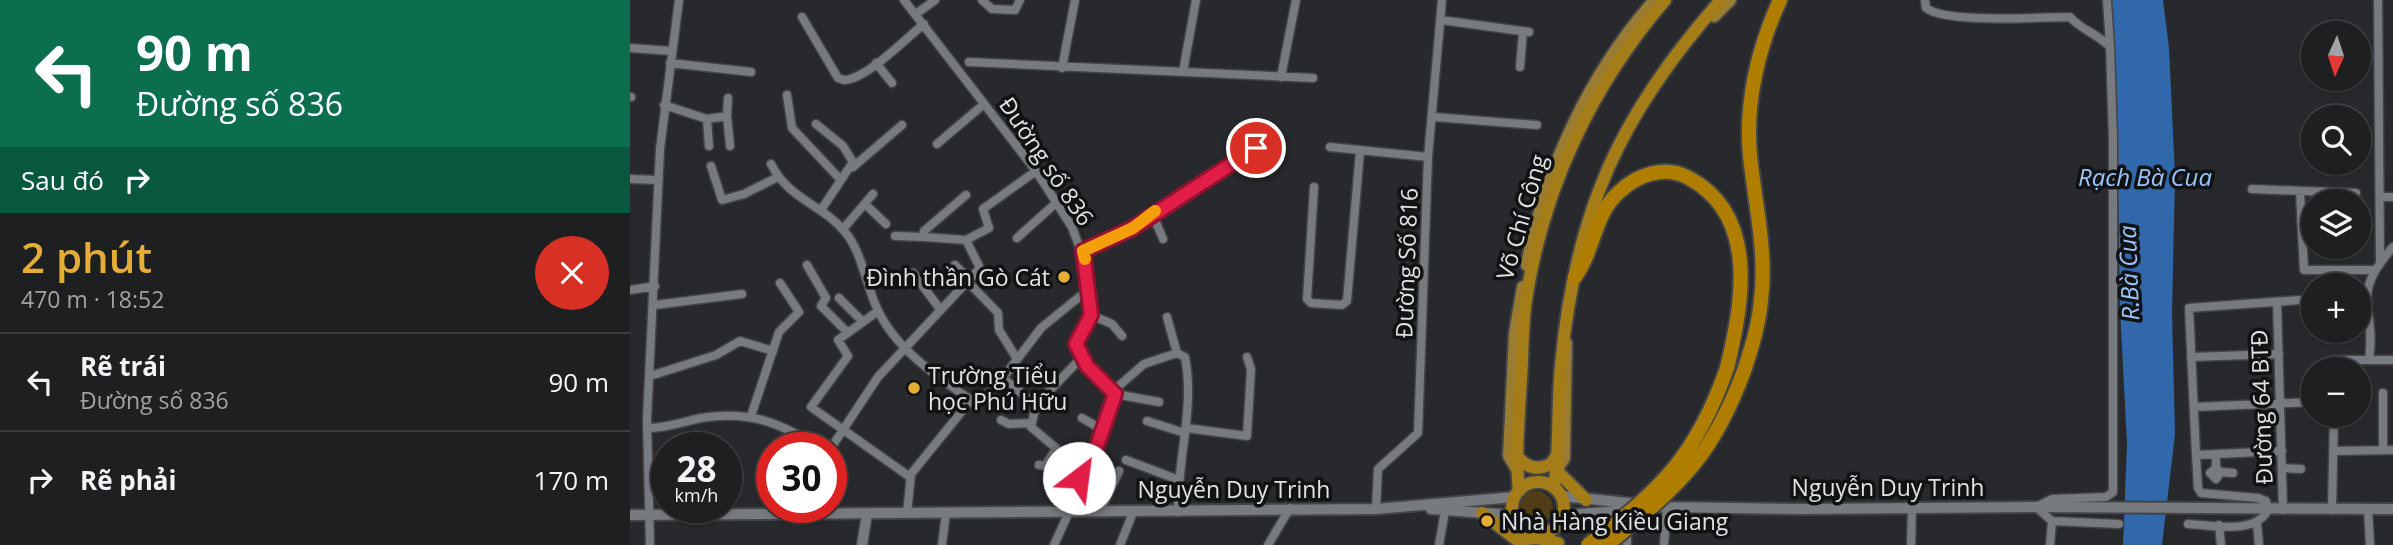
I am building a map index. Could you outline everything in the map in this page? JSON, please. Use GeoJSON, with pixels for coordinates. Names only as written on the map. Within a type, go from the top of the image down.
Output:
{"type":"FeatureCollection","features":[{"type":"Feature","properties":{"kind":"highway","name":"Võ Chí Công"},"geometry":{"type":"LineString","coordinates":[[1517,494],[1516,454],[1527,277],[1550,201],[1588,110],[1630,43],[1665,0]]}},
{"type":"Feature","properties":{"kind":"highway"},"geometry":{"type":"LineString","coordinates":[[1516,543],[1537,538],[1558,544],[1562,518],[1556,470],[1561,363],[1575,277],[1587,225],[1620,140],[1648,90],[1721,0]]}},
{"type":"Feature","properties":{"kind":"highway"},"geometry":{"type":"LineString","coordinates":[[1607,545],[1668,495],[1692,469],[1711,444],[1730,407],[1745,368],[1762,299],[1762,261],[1750,153],[1752,99],[1767,27],[1780,0]]}},
{"type":"Feature","properties":{"kind":"highway"},"geometry":{"type":"LineString","coordinates":[[1575,277],[1585,261],[1606,207],[1633,181],[1665,171],[1682,174],[1713,192],[1728,214],[1741,275],[1741,297],[1727,368],[1713,407],[1684,458],[1647,497],[1588,545]]}},
{"type":"Feature","properties":{"kind":"highway"},"geometry":{"type":"LineString","coordinates":[[1516,454],[1524,464],[1539,468],[1552,464],[1558,454]]}},
{"type":"Feature","properties":{"kind":"highway"},"geometry":{"type":"LineString","coordinates":[[1517,469],[1537,475],[1556,470]]}},
{"type":"Feature","properties":{"kind":"highway"},"geometry":{"type":"LineString","coordinates":[[1556,470],[1586,500]]}},
{"type":"Feature","properties":{"kind":"highway"},"geometry":{"type":"LineString","coordinates":[[1516,543],[1517,494],[1536,482],[1558,492]]}},
{"type":"Feature","properties":{"kind":"highway"},"geometry":{"type":"LineString","coordinates":[[1482,513],[1516,543]]}},
{"type":"Feature","properties":{"kind":"highway"},"geometry":{"type":"LineString","coordinates":[[1516,520],[1537,534],[1550,531],[1562,518]]}},
{"type":"Feature","properties":{"kind":"main road","name":"Võ Chí Công"},"geometry":{"type":"LineString","coordinates":[[1517,469],[1509,456],[1515,334],[1542,205],[1570,130],[1605,68],[1655,0]]}},
{"type":"Feature","properties":{"kind":"main road"},"geometry":{"type":"LineString","coordinates":[[1575,277],[1606,184],[1649,102],[1683,51],[1730,0]]}},
{"type":"Feature","properties":{"kind":"main road"},"geometry":{"type":"LineString","coordinates":[[1556,470],[1564,458],[1568,359],[1566,340]]}},
{"type":"Feature","properties":{"kind":"main road","name":"Nguyễn Duy Trinh"},"geometry":{"type":"LineString","coordinates":[[1558,492],[1586,500],[1667,507],[2268,510]]}},
{"type":"Feature","properties":{"kind":"main road","name":"Nguyễn Duy Trinh"},"geometry":{"type":"LineString","coordinates":[[847,513],[1418,508],[1517,494]]}},
{"type":"Feature","properties":{"kind":"main road","name":"Nguyễn Duy Trinh"},"geometry":{"type":"LineString","coordinates":[[1562,518],[1667,507]]}},
{"type":"Feature","properties":{"kind":"main road","name":"Nguyễn Duy Trinh"},"geometry":{"type":"LineString","coordinates":[[1418,508],[1482,513],[1516,520]]}},
{"type":"Feature","properties":{"kind":"main road"},"geometry":{"type":"LineString","coordinates":[[2268,510],[2393,509]]}},
{"type":"Feature","properties":{"kind":"main road","name":"Nguyễn Duy Trinh"},"geometry":{"type":"LineString","coordinates":[[630,514],[649,513]]}},
{"type":"Feature","properties":{"kind":"street"},"geometry":{"type":"LineString","coordinates":[[650,545],[647,428],[655,305],[658,180],[664,105],[679,0]]}},
{"type":"Feature","properties":{"kind":"street","name":"Đường số 836"},"geometry":{"type":"LineString","coordinates":[[904,0],[1036,171],[1057,202],[1083,251],[1091,315],[1077,339],[1081,359]]}},
{"type":"Feature","properties":{"kind":"street"},"geometry":{"type":"LineString","coordinates":[[916,14],[935,0]]}},
{"type":"Feature","properties":{"kind":"street"},"geometry":{"type":"LineString","coordinates":[[986,1],[992,9],[1015,10],[1020,0]]}},
{"type":"Feature","properties":{"kind":"street"},"geometry":{"type":"LineString","coordinates":[[1062,68],[1075,0]]}},
{"type":"Feature","properties":{"kind":"street"},"geometry":{"type":"LineString","coordinates":[[1183,72],[1196,0]]}},
{"type":"Feature","properties":{"kind":"street"},"geometry":{"type":"LineString","coordinates":[[1281,77],[1296,0]]}},
{"type":"Feature","properties":{"kind":"street","name":"Đường Số 816"},"geometry":{"type":"LineString","coordinates":[[1376,509],[1378,469],[1418,433],[1428,157],[1434,117],[1443,0]]}},
{"type":"Feature","properties":{"kind":"street"},"geometry":{"type":"LineString","coordinates":[[1925,0],[1926,8],[1933,13],[1980,18],[2070,17],[2110,47]]}},
{"type":"Feature","properties":{"kind":"street"},"geometry":{"type":"LineString","coordinates":[[2107,0],[2113,138],[2113,492],[2106,497],[2052,499],[2036,507],[2052,521],[2119,524]]}},
{"type":"Feature","properties":{"kind":"street"},"geometry":{"type":"LineString","coordinates":[[2378,0],[2380,262]]}},
{"type":"Feature","properties":{"kind":"street"},"geometry":{"type":"LineString","coordinates":[[802,17],[838,78],[850,80],[876,63],[924,24]]}},
{"type":"Feature","properties":{"kind":"street"},"geometry":{"type":"LineString","coordinates":[[1441,20],[1526,32],[1520,67]]}},
{"type":"Feature","properties":{"kind":"street"},"geometry":{"type":"LineString","coordinates":[[630,48],[672,51]]}},
{"type":"Feature","properties":{"kind":"street"},"geometry":{"type":"LineString","coordinates":[[969,62],[1313,78]]}},
{"type":"Feature","properties":{"kind":"street"},"geometry":{"type":"LineString","coordinates":[[670,63],[751,72]]}},
{"type":"Feature","properties":{"kind":"street"},"geometry":{"type":"LineString","coordinates":[[876,63],[892,83]]}},
{"type":"Feature","properties":{"kind":"street"},"geometry":{"type":"LineString","coordinates":[[788,95],[792,128],[840,179]]}},
{"type":"Feature","properties":{"kind":"street"},"geometry":{"type":"LineString","coordinates":[[728,98],[730,145]]}},
{"type":"Feature","properties":{"kind":"street"},"geometry":{"type":"LineString","coordinates":[[937,144],[984,104]]}},
{"type":"Feature","properties":{"kind":"street"},"geometry":{"type":"LineString","coordinates":[[664,105],[707,119],[727,116]]}},
{"type":"Feature","properties":{"kind":"street"},"geometry":{"type":"LineString","coordinates":[[1434,117],[1537,125]]}},
{"type":"Feature","properties":{"kind":"street"},"geometry":{"type":"LineString","coordinates":[[707,119],[709,146]]}},
{"type":"Feature","properties":{"kind":"street"},"geometry":{"type":"LineString","coordinates":[[816,124],[843,146],[853,167]]}},
{"type":"Feature","properties":{"kind":"street"},"geometry":{"type":"LineString","coordinates":[[821,210],[840,179],[902,125]]}},
{"type":"Feature","properties":{"kind":"street"},"geometry":{"type":"LineString","coordinates":[[1083,251],[1133,228],[1264,143]]}},
{"type":"Feature","properties":{"kind":"street"},"geometry":{"type":"LineString","coordinates":[[1330,148],[1428,157]]}},
{"type":"Feature","properties":{"kind":"street"},"geometry":{"type":"LineString","coordinates":[[1314,187],[1307,299],[1311,303],[1342,305],[1347,301],[1360,150]]}},
{"type":"Feature","properties":{"kind":"street"},"geometry":{"type":"LineString","coordinates":[[771,164],[791,192],[821,210],[843,229],[852,242],[878,311],[905,346],[944,382],[971,400]]}},
{"type":"Feature","properties":{"kind":"street"},"geometry":{"type":"LineString","coordinates":[[711,166],[722,200],[751,191],[778,177]]}},
{"type":"Feature","properties":{"kind":"street"},"geometry":{"type":"LineString","coordinates":[[895,236],[966,240],[991,226],[982,213],[985,208],[1036,171]]}},
{"type":"Feature","properties":{"kind":"street"},"geometry":{"type":"LineString","coordinates":[[630,179],[658,180]]}},
{"type":"Feature","properties":{"kind":"street"},"geometry":{"type":"LineString","coordinates":[[2252,189],[2300,192],[2301,221]]}},
{"type":"Feature","properties":{"kind":"street"},"geometry":{"type":"LineString","coordinates":[[843,229],[873,194]]}},
{"type":"Feature","properties":{"kind":"street"},"geometry":{"type":"LineString","coordinates":[[924,237],[925,232],[967,195]]}},
{"type":"Feature","properties":{"kind":"street"},"geometry":{"type":"LineString","coordinates":[[2380,197],[2393,197]]}},
{"type":"Feature","properties":{"kind":"street"},"geometry":{"type":"LineString","coordinates":[[1017,238],[1057,202]]}},
{"type":"Feature","properties":{"kind":"street"},"geometry":{"type":"LineString","coordinates":[[864,204],[886,224]]}},
{"type":"Feature","properties":{"kind":"street"},"geometry":{"type":"LineString","coordinates":[[1152,214],[1163,239]]}},
{"type":"Feature","properties":{"kind":"street"},"geometry":{"type":"LineString","coordinates":[[841,432],[878,377],[981,266],[966,240]]}},
{"type":"Feature","properties":{"kind":"street"},"geometry":{"type":"LineString","coordinates":[[2371,274],[2393,247]]}},
{"type":"Feature","properties":{"kind":"street"},"geometry":{"type":"LineString","coordinates":[[2303,259],[2304,270],[2373,270]]}},
{"type":"Feature","properties":{"kind":"street"},"geometry":{"type":"LineString","coordinates":[[807,265],[826,298],[821,306],[847,332]]}},
{"type":"Feature","properties":{"kind":"street"},"geometry":{"type":"LineString","coordinates":[[955,265],[998,313],[999,330],[1017,359]]}},
{"type":"Feature","properties":{"kind":"street"},"geometry":{"type":"LineString","coordinates":[[913,272],[940,309]]}},
{"type":"Feature","properties":{"kind":"street"},"geometry":{"type":"LineString","coordinates":[[751,416],[779,332],[799,312],[780,283]]}},
{"type":"Feature","properties":{"kind":"street"},"geometry":{"type":"LineString","coordinates":[[630,290],[655,286]]}},
{"type":"Feature","properties":{"kind":"street"},"geometry":{"type":"LineString","coordinates":[[907,514],[910,477],[971,400],[989,395],[1051,317],[1089,289]]}},
{"type":"Feature","properties":{"kind":"street"},"geometry":{"type":"LineString","coordinates":[[655,305],[742,294]]}},
{"type":"Feature","properties":{"kind":"street"},"geometry":{"type":"LineString","coordinates":[[839,298],[863,322]]}},
{"type":"Feature","properties":{"kind":"street"},"geometry":{"type":"LineString","coordinates":[[2259,545],[2257,523],[2268,510],[2266,500],[2201,493],[2197,473],[2189,308],[2301,300]]}},
{"type":"Feature","properties":{"kind":"street","name":"Đường 64 BTĐ"},"geometry":{"type":"LineString","coordinates":[[2277,302],[2284,510]]}},
{"type":"Feature","properties":{"kind":"street"},"geometry":{"type":"LineString","coordinates":[[878,311],[847,332],[838,342],[847,354],[847,359],[811,407],[910,477]]}},
{"type":"Feature","properties":{"kind":"street"},"geometry":{"type":"LineString","coordinates":[[1091,315],[1112,324],[1122,336]]}},
{"type":"Feature","properties":{"kind":"street"},"geometry":{"type":"LineString","coordinates":[[1167,317],[1177,353]]}},
{"type":"Feature","properties":{"kind":"street"},"geometry":{"type":"LineString","coordinates":[[2369,357],[2371,333]]}},
{"type":"Feature","properties":{"kind":"street"},"geometry":{"type":"LineString","coordinates":[[650,376],[716,355],[740,341],[773,351]]}},
{"type":"Feature","properties":{"kind":"street"},"geometry":{"type":"LineString","coordinates":[[1054,545],[1072,510],[1076,487],[1103,430],[1114,393],[1144,364],[1177,353],[1185,357],[1187,367],[1186,430],[1178,512]]}},
{"type":"Feature","properties":{"kind":"street"},"geometry":{"type":"LineString","coordinates":[[2191,357],[2278,354]]}},
{"type":"Feature","properties":{"kind":"street"},"geometry":{"type":"LineString","coordinates":[[1147,421],[1186,430],[1247,436],[1251,369],[1247,357]]}},
{"type":"Feature","properties":{"kind":"street"},"geometry":{"type":"LineString","coordinates":[[1083,471],[1037,434],[1030,423],[1035,405],[1081,359],[1114,393],[1159,402]]}},
{"type":"Feature","properties":{"kind":"street"},"geometry":{"type":"LineString","coordinates":[[2371,360],[2393,360]]}},
{"type":"Feature","properties":{"kind":"street"},"geometry":{"type":"LineString","coordinates":[[1003,378],[1035,405]]}},
{"type":"Feature","properties":{"kind":"street"},"geometry":{"type":"LineString","coordinates":[[2383,393],[2383,450]]}},
{"type":"Feature","properties":{"kind":"street"},"geometry":{"type":"LineString","coordinates":[[2194,407],[2301,402]]}},
{"type":"Feature","properties":{"kind":"street"},"geometry":{"type":"LineString","coordinates":[[2383,404],[2393,405]]}},
{"type":"Feature","properties":{"kind":"street"},"geometry":{"type":"LineString","coordinates":[[647,428],[668,428],[721,416],[751,416],[776,422],[793,432]]}},
{"type":"Feature","properties":{"kind":"street"},"geometry":{"type":"LineString","coordinates":[[1082,418],[1103,430]]}},
{"type":"Feature","properties":{"kind":"street"},"geometry":{"type":"LineString","coordinates":[[1001,420],[1009,424],[1030,423]]}},
{"type":"Feature","properties":{"kind":"street"},"geometry":{"type":"LineString","coordinates":[[2332,510],[2334,427]]}},
{"type":"Feature","properties":{"kind":"street"},"geometry":{"type":"LineString","coordinates":[[1040,465],[1045,466],[1056,449]]}},
{"type":"Feature","properties":{"kind":"street"},"geometry":{"type":"LineString","coordinates":[[2333,451],[2393,450]]}},
{"type":"Feature","properties":{"kind":"street"},"geometry":{"type":"LineString","coordinates":[[2196,455],[2282,451]]}},
{"type":"Feature","properties":{"kind":"street"},"geometry":{"type":"LineString","coordinates":[[2216,454],[2216,496]]}},
{"type":"Feature","properties":{"kind":"street"},"geometry":{"type":"LineString","coordinates":[[1126,460],[1179,481]]}},
{"type":"Feature","properties":{"kind":"street"},"geometry":{"type":"LineString","coordinates":[[2282,468],[2301,469]]}},
{"type":"Feature","properties":{"kind":"street"},"geometry":{"type":"LineString","coordinates":[[1101,510],[1119,471]]}},
{"type":"Feature","properties":{"kind":"street"},"geometry":{"type":"LineString","coordinates":[[2197,473],[2233,473]]}},
{"type":"Feature","properties":{"kind":"street"},"geometry":{"type":"LineString","coordinates":[[1664,545],[1667,507]]}},
{"type":"Feature","properties":{"kind":"street"},"geometry":{"type":"LineString","coordinates":[[1268,545],[1290,508]]}},
{"type":"Feature","properties":{"kind":"street"},"geometry":{"type":"LineString","coordinates":[[1911,545],[1912,509]]}},
{"type":"Feature","properties":{"kind":"street"},"geometry":{"type":"LineString","coordinates":[[2368,509],[2370,545]]}},
{"type":"Feature","properties":{"kind":"street"},"geometry":{"type":"LineString","coordinates":[[1120,545],[1134,510]]}},
{"type":"Feature","properties":{"kind":"street"},"geometry":{"type":"LineString","coordinates":[[1627,545],[1628,510]]}},
{"type":"Feature","properties":{"kind":"street"},"geometry":{"type":"LineString","coordinates":[[1439,545],[1445,511]]}},
{"type":"Feature","properties":{"kind":"street"},"geometry":{"type":"LineString","coordinates":[[942,545],[946,513]]}},
{"type":"Feature","properties":{"kind":"street"},"geometry":{"type":"LineString","coordinates":[[862,545],[867,514]]}},
{"type":"Feature","properties":{"kind":"street"},"geometry":{"type":"LineString","coordinates":[[2050,545],[2052,521]]}},
{"type":"Feature","properties":{"kind":"street"},"geometry":{"type":"LineString","coordinates":[[2188,524],[2257,523]]}},
{"type":"Feature","properties":{"kind":"street"},"geometry":{"type":"LineString","coordinates":[[2219,525],[2221,545]]}},
{"type":"Feature","properties":{"kind":"shaded area"},"geometry":{"type":"Polygon","coordinates":[[[1536,491],[1548,496],[1553,508],[1548,520],[1536,525],[1524,520],[1519,508],[1524,496],[1536,491]]]}},
{"type":"Feature","properties":{"kind":"water","name":"Rạch Bà Cua"},"geometry":{"type":"Polygon","coordinates":[[[2111,0],[2163,0],[2169,48],[2175,176],[2172,314],[2175,434],[2162,545],[2123,545],[2127,444],[2120,309],[2117,126],[2111,0]]]}},
{"type":"Feature","properties":{"kind":"slow traffic"},"geometry":{"type":"LineString","coordinates":[[1085,259],[1083,251],[1133,228],[1155,211]]}},
{"type":"Feature","properties":{"kind":"place","name":"Đình thần Gò Cát"},"geometry":{"type":"Point","coordinates":[1064,277]}},
{"type":"Feature","properties":{"kind":"place","name":"Trường Tiểu học Phú Hữu"},"geometry":{"type":"Point","coordinates":[914,388]}},
{"type":"Feature","properties":{"kind":"place","name":"Nhà Hàng Kiều Giang"},"geometry":{"type":"Point","coordinates":[1487,521]}},
{"type":"Feature","properties":{"kind":"route"},"geometry":{"type":"LineString","coordinates":[[1079,478],[1097,446],[1115,394],[1081,359],[1076,344],[1091,315],[1088,271],[1083,251],[1133,228],[1256,148]]}},
{"type":"Feature","properties":{"kind":"water label","name":"R.Bà Cua"},"geometry":{"type":"Point","coordinates":[2128,273]}}]}
